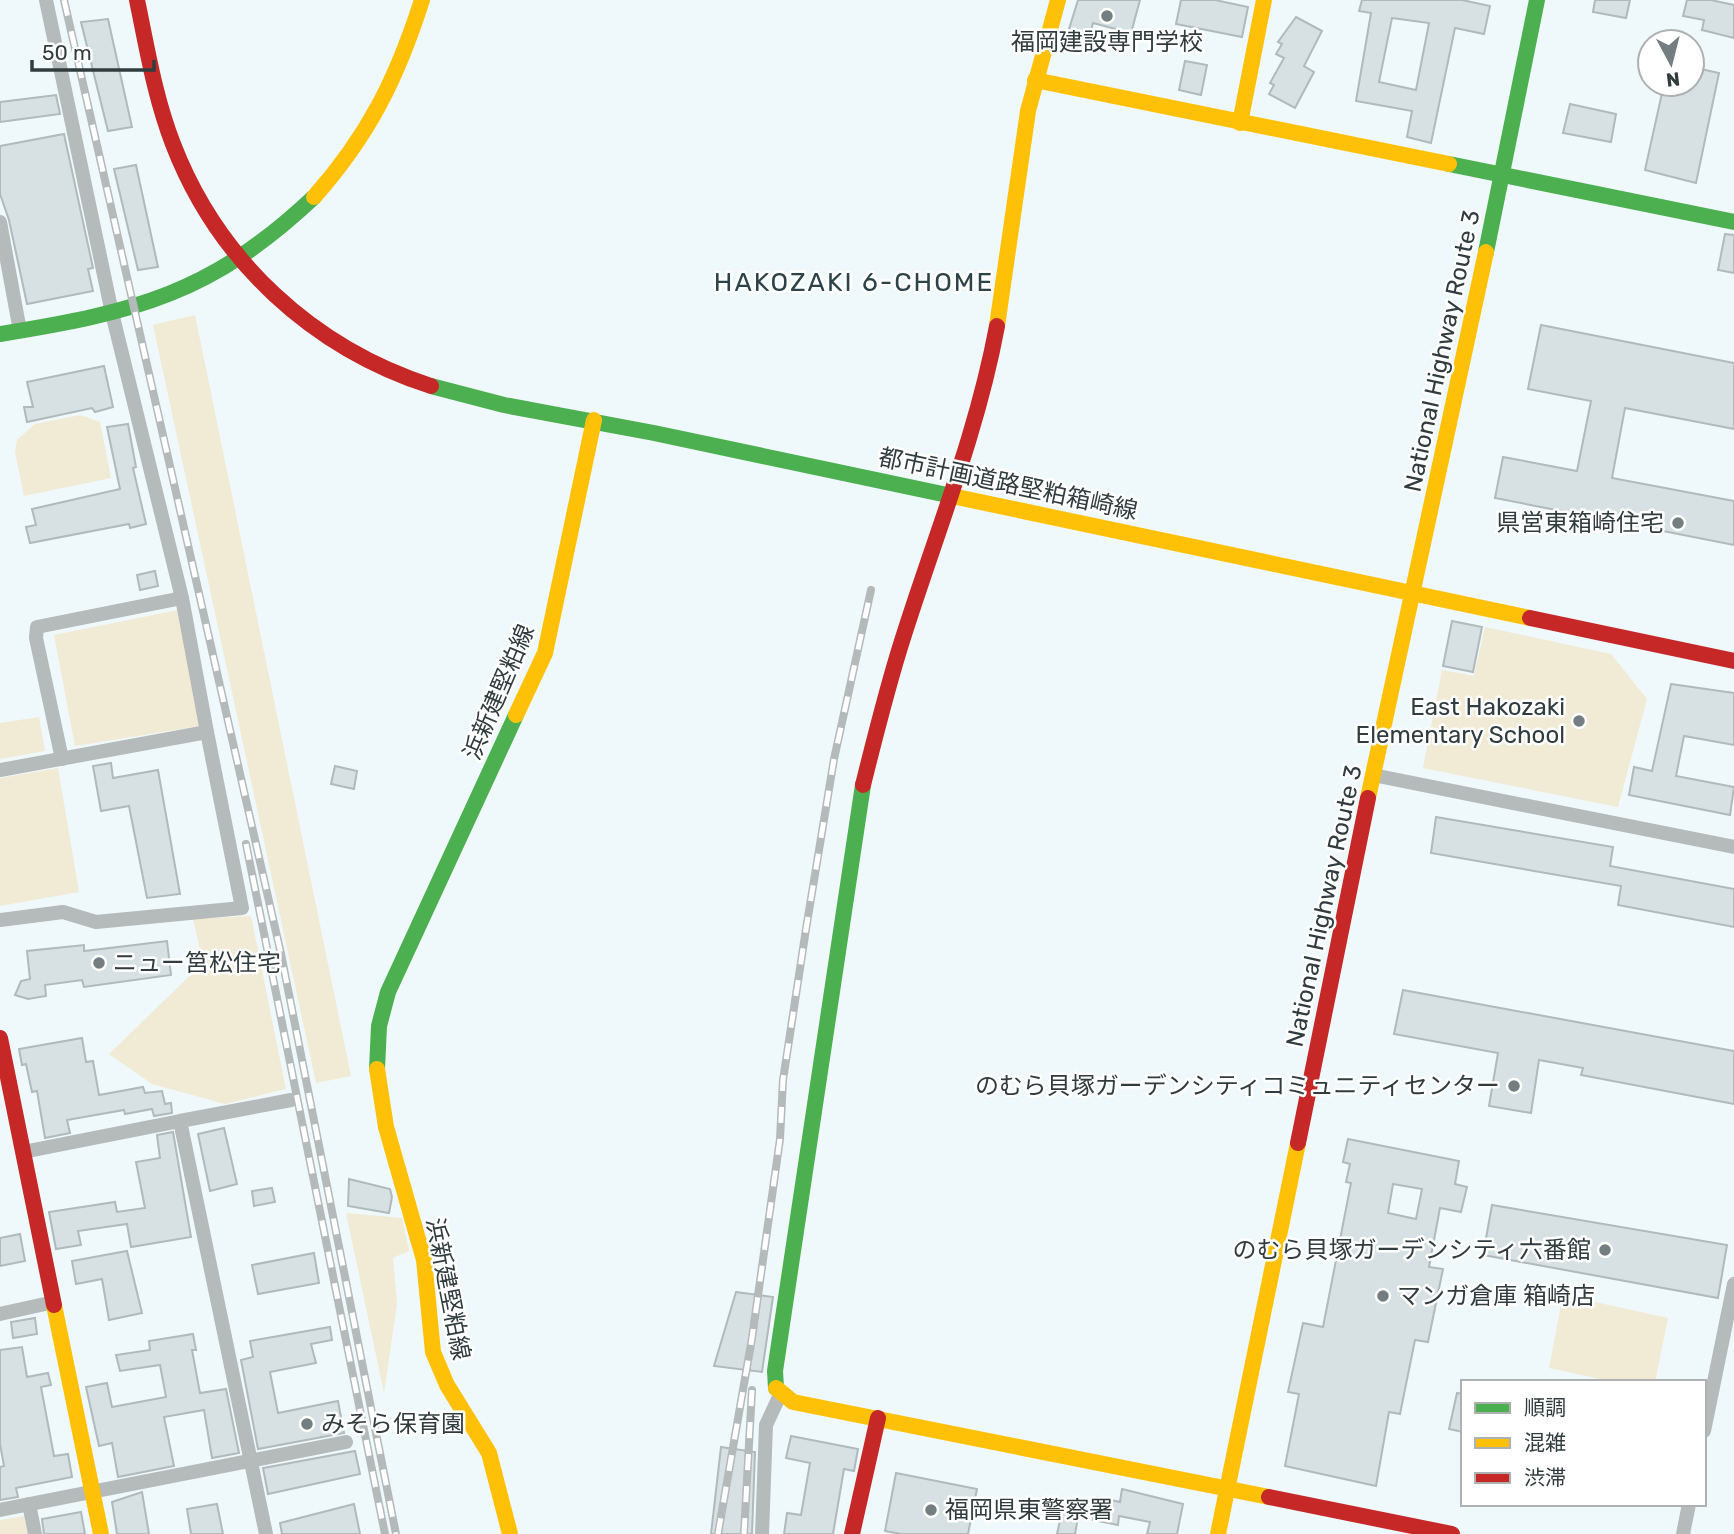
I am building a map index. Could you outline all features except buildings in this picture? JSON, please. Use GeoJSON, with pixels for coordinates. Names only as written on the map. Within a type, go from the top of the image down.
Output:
{"type":"FeatureCollection","features":[{"type":"Feature","properties":{"kind":"main road"},"geometry":{"type":"LineString","coordinates":[[137,0],[159,101],[173,147],[192,187],[240,258],[288,309],[314,329],[378,366],[452,392],[594,421]]}},
{"type":"Feature","properties":{"kind":"main road"},"geometry":{"type":"LineString","coordinates":[[0,334],[113,313],[172,295],[240,258],[318,191],[355,146],[388,90],[404,54],[422,0]]}},
{"type":"Feature","properties":{"kind":"main road"},"geometry":{"type":"LineString","coordinates":[[1058,0],[1035,80],[996,338],[969,440],[901,643],[863,784],[775,1371],[776,1389],[780,1395],[793,1402],[1452,1534]]}},
{"type":"Feature","properties":{"kind":"main road"},"geometry":{"type":"LineString","coordinates":[[1240,122],[1264,0]]}},
{"type":"Feature","properties":{"kind":"main road","name":"National Highway Route 3"},"geometry":{"type":"LineString","coordinates":[[1218,1534],[1373,775],[1537,0]]}},
{"type":"Feature","properties":{"kind":"main road"},"geometry":{"type":"LineString","coordinates":[[1035,80],[1734,222]]}},
{"type":"Feature","properties":{"kind":"main road","name":"都市計画道路堅粕箱崎線"},"geometry":{"type":"LineString","coordinates":[[594,421],[1734,661]]}},
{"type":"Feature","properties":{"kind":"main road","name":"浜新建堅粕線"},"geometry":{"type":"LineString","coordinates":[[510,1534],[491,1456],[436,1364],[428,1325],[425,1263],[375,1082],[374,1050],[380,1013],[388,992],[545,653],[594,421]]}},
{"type":"Feature","properties":{"kind":"main road"},"geometry":{"type":"LineString","coordinates":[[0,1038],[101,1534]]}},
{"type":"Feature","properties":{"kind":"main road"},"geometry":{"type":"LineString","coordinates":[[852,1534],[872,1459],[878,1418]]}},
{"type":"Feature","properties":{"kind":"street"},"geometry":{"type":"LineString","coordinates":[[0,920],[63,912],[96,922],[242,908],[182,598],[113,313],[46,0]]}},
{"type":"Feature","properties":{"kind":"street"},"geometry":{"type":"LineString","coordinates":[[0,222],[20,331]]}},
{"type":"Feature","properties":{"kind":"street"},"geometry":{"type":"LineString","coordinates":[[62,759],[36,638],[37,626],[182,598]]}},
{"type":"Feature","properties":{"kind":"street"},"geometry":{"type":"LineString","coordinates":[[0,770],[207,732]]}},
{"type":"Feature","properties":{"kind":"street"},"geometry":{"type":"LineString","coordinates":[[1373,775],[1734,847]]}},
{"type":"Feature","properties":{"kind":"street"},"geometry":{"type":"LineString","coordinates":[[23,1152],[291,1100]]}},
{"type":"Feature","properties":{"kind":"street"},"geometry":{"type":"LineString","coordinates":[[180,1121],[266,1534]]}},
{"type":"Feature","properties":{"kind":"street"},"geometry":{"type":"LineString","coordinates":[[1706,1421],[1734,1284]]}},
{"type":"Feature","properties":{"kind":"street"},"geometry":{"type":"LineString","coordinates":[[0,1314],[54,1302]]}},
{"type":"Feature","properties":{"kind":"street"},"geometry":{"type":"LineString","coordinates":[[762,1534],[766,1425],[780,1395]]}},
{"type":"Feature","properties":{"kind":"street"},"geometry":{"type":"LineString","coordinates":[[0,1510],[346,1442]]}},
{"type":"Feature","properties":{"kind":"street"},"geometry":{"type":"LineString","coordinates":[[29,1504],[35,1534]]}},
{"type":"Feature","properties":{"kind":"street"},"geometry":{"type":"LineString","coordinates":[[1683,1534],[1689,1506]]}},
{"type":"Feature","properties":{"kind":"shaded area"},"geometry":{"type":"Polygon","coordinates":[[[195,315],[351,1076],[316,1083],[153,325],[195,315]]]}},
{"type":"Feature","properties":{"kind":"shaded area"},"geometry":{"type":"Polygon","coordinates":[[[80,415],[100,422],[111,478],[24,496],[15,452],[17,440],[35,424],[80,415]]]}},
{"type":"Feature","properties":{"kind":"shaded area"},"geometry":{"type":"Polygon","coordinates":[[[178,610],[200,726],[75,746],[54,635],[178,610]]]}},
{"type":"Feature","properties":{"kind":"shaded area"},"geometry":{"type":"Polygon","coordinates":[[[1485,627],[1611,654],[1647,699],[1618,807],[1423,768],[1442,670],[1474,676],[1485,627]]]}},
{"type":"Feature","properties":{"kind":"shaded area"},"geometry":{"type":"Polygon","coordinates":[[[39,717],[45,751],[0,759],[0,723],[39,717]]]}},
{"type":"Feature","properties":{"kind":"shaded area"},"geometry":{"type":"Polygon","coordinates":[[[58,768],[79,892],[0,906],[0,778],[58,768]]]}},
{"type":"Feature","properties":{"kind":"shaded area"},"geometry":{"type":"Polygon","coordinates":[[[251,916],[286,1089],[225,1104],[152,1084],[109,1054],[203,963],[193,919],[251,916]]]}},
{"type":"Feature","properties":{"kind":"shaded area"},"geometry":{"type":"Polygon","coordinates":[[[346,1213],[402,1218],[409,1251],[393,1258],[397,1304],[384,1393],[346,1213]]]}},
{"type":"Feature","properties":{"kind":"shaded area"},"geometry":{"type":"Polygon","coordinates":[[[1563,1295],[1668,1318],[1655,1380],[1605,1380],[1549,1368],[1563,1295]]]}},
{"type":"Feature","properties":{"kind":"shaded area"},"geometry":{"type":"Polygon","coordinates":[[[24,1516],[28,1534],[0,1534],[0,1520],[24,1516]]]}},
{"type":"Feature","properties":{"kind":"railway"},"geometry":{"type":"LineString","coordinates":[[64,0],[281,954],[396,1534]]}},
{"type":"Feature","properties":{"kind":"railway"},"geometry":{"type":"LineString","coordinates":[[718,1534],[752,1338],[780,1139],[783,1080],[806,929],[834,759],[871,590]]}},
{"type":"Feature","properties":{"kind":"railway"},"geometry":{"type":"LineString","coordinates":[[246,844],[385,1534]]}},
{"type":"Feature","properties":{"kind":"railway"},"geometry":{"type":"LineString","coordinates":[[744,1534],[752,1390]]}},
{"type":"Feature","properties":{"kind":"traffic: fast"},"geometry":{"type":"LineString","coordinates":[[1486,252],[1537,0]]}},
{"type":"Feature","properties":{"kind":"traffic: fast"},"geometry":{"type":"LineString","coordinates":[[1449,164],[1734,222]]}},
{"type":"Feature","properties":{"kind":"traffic: fast"},"geometry":{"type":"LineString","coordinates":[[0,334],[92,317],[169,294],[241,256],[277,230],[314,197]]}},
{"type":"Feature","properties":{"kind":"traffic: fast"},"geometry":{"type":"LineString","coordinates":[[431,386],[504,405],[654,433],[952,496]]}},
{"type":"Feature","properties":{"kind":"traffic: fast"},"geometry":{"type":"LineString","coordinates":[[377,1069],[379,1026],[388,992],[516,715]]}},
{"type":"Feature","properties":{"kind":"traffic: fast"},"geometry":{"type":"LineString","coordinates":[[776,1388],[775,1371],[863,785]]}},
{"type":"Feature","properties":{"kind":"traffic: slow"},"geometry":{"type":"LineString","coordinates":[[314,197],[366,128],[402,55],[422,0]]}},
{"type":"Feature","properties":{"kind":"traffic: slow"},"geometry":{"type":"LineString","coordinates":[[997,326],[1028,111],[1058,0]]}},
{"type":"Feature","properties":{"kind":"traffic: slow"},"geometry":{"type":"LineString","coordinates":[[1240,123],[1264,0]]}},
{"type":"Feature","properties":{"kind":"traffic: slow"},"geometry":{"type":"LineString","coordinates":[[1035,80],[1449,164]]}},
{"type":"Feature","properties":{"kind":"traffic: slow"},"geometry":{"type":"LineString","coordinates":[[1368,798],[1486,252]]}},
{"type":"Feature","properties":{"kind":"traffic: slow"},"geometry":{"type":"LineString","coordinates":[[516,715],[545,653],[594,420]]}},
{"type":"Feature","properties":{"kind":"traffic: slow"},"geometry":{"type":"LineString","coordinates":[[952,496],[1530,618]]}},
{"type":"Feature","properties":{"kind":"traffic: slow"},"geometry":{"type":"LineString","coordinates":[[377,1069],[386,1127],[424,1260],[433,1352],[447,1385],[489,1453],[510,1534]]}},
{"type":"Feature","properties":{"kind":"traffic: slow"},"geometry":{"type":"LineString","coordinates":[[1218,1534],[1298,1143]]}},
{"type":"Feature","properties":{"kind":"traffic: slow"},"geometry":{"type":"LineString","coordinates":[[54,1305],[101,1534]]}},
{"type":"Feature","properties":{"kind":"traffic: slow"},"geometry":{"type":"LineString","coordinates":[[776,1388],[793,1402],[1269,1497]]}},
{"type":"Feature","properties":{"kind":"traffic: jam"},"geometry":{"type":"LineString","coordinates":[[137,0],[152,73],[173,144],[192,186],[216,226],[243,262],[275,295],[309,324],[347,349],[431,386]]}},
{"type":"Feature","properties":{"kind":"traffic: jam"},"geometry":{"type":"LineString","coordinates":[[863,785],[897,659],[967,445],[997,326]]}},
{"type":"Feature","properties":{"kind":"traffic: jam"},"geometry":{"type":"LineString","coordinates":[[1530,618],[1734,661]]}},
{"type":"Feature","properties":{"kind":"traffic: jam"},"geometry":{"type":"LineString","coordinates":[[1298,1143],[1368,798]]}},
{"type":"Feature","properties":{"kind":"traffic: jam"},"geometry":{"type":"LineString","coordinates":[[0,1038],[54,1305]]}},
{"type":"Feature","properties":{"kind":"traffic: jam"},"geometry":{"type":"LineString","coordinates":[[852,1534],[878,1418]]}},
{"type":"Feature","properties":{"kind":"traffic: jam"},"geometry":{"type":"LineString","coordinates":[[1269,1497],[1452,1534]]}},
{"type":"Feature","properties":{"kind":"place","name":"福岡建設専門学校"},"geometry":{"type":"Point","coordinates":[1107,16]}},
{"type":"Feature","properties":{"kind":"place","name":"県営東箱崎住宅"},"geometry":{"type":"Point","coordinates":[1678,523]}},
{"type":"Feature","properties":{"kind":"place","name":"East Hakozaki Elementary School"},"geometry":{"type":"Point","coordinates":[1579,721]}},
{"type":"Feature","properties":{"kind":"place","name":"ニュー筥松住宅"},"geometry":{"type":"Point","coordinates":[99,963]}},
{"type":"Feature","properties":{"kind":"place","name":"のむら貝塚ガーデンシティコミュニティセンター"},"geometry":{"type":"Point","coordinates":[1514,1086]}},
{"type":"Feature","properties":{"kind":"place","name":"のむら貝塚ガーデンシティ六番館"},"geometry":{"type":"Point","coordinates":[1605,1250]}},
{"type":"Feature","properties":{"kind":"place","name":"マンガ倉庫 箱崎店"},"geometry":{"type":"Point","coordinates":[1383,1296]}},
{"type":"Feature","properties":{"kind":"place","name":"みそら保育園"},"geometry":{"type":"Point","coordinates":[307,1424]}},
{"type":"Feature","properties":{"kind":"place","name":"福岡県東警察署"},"geometry":{"type":"Point","coordinates":[931,1510]}},
{"type":"Feature","properties":{"kind":"district","name":"HAKOZAKI 6-CHOME"},"geometry":{"type":"Point","coordinates":[854,282]}}]}
